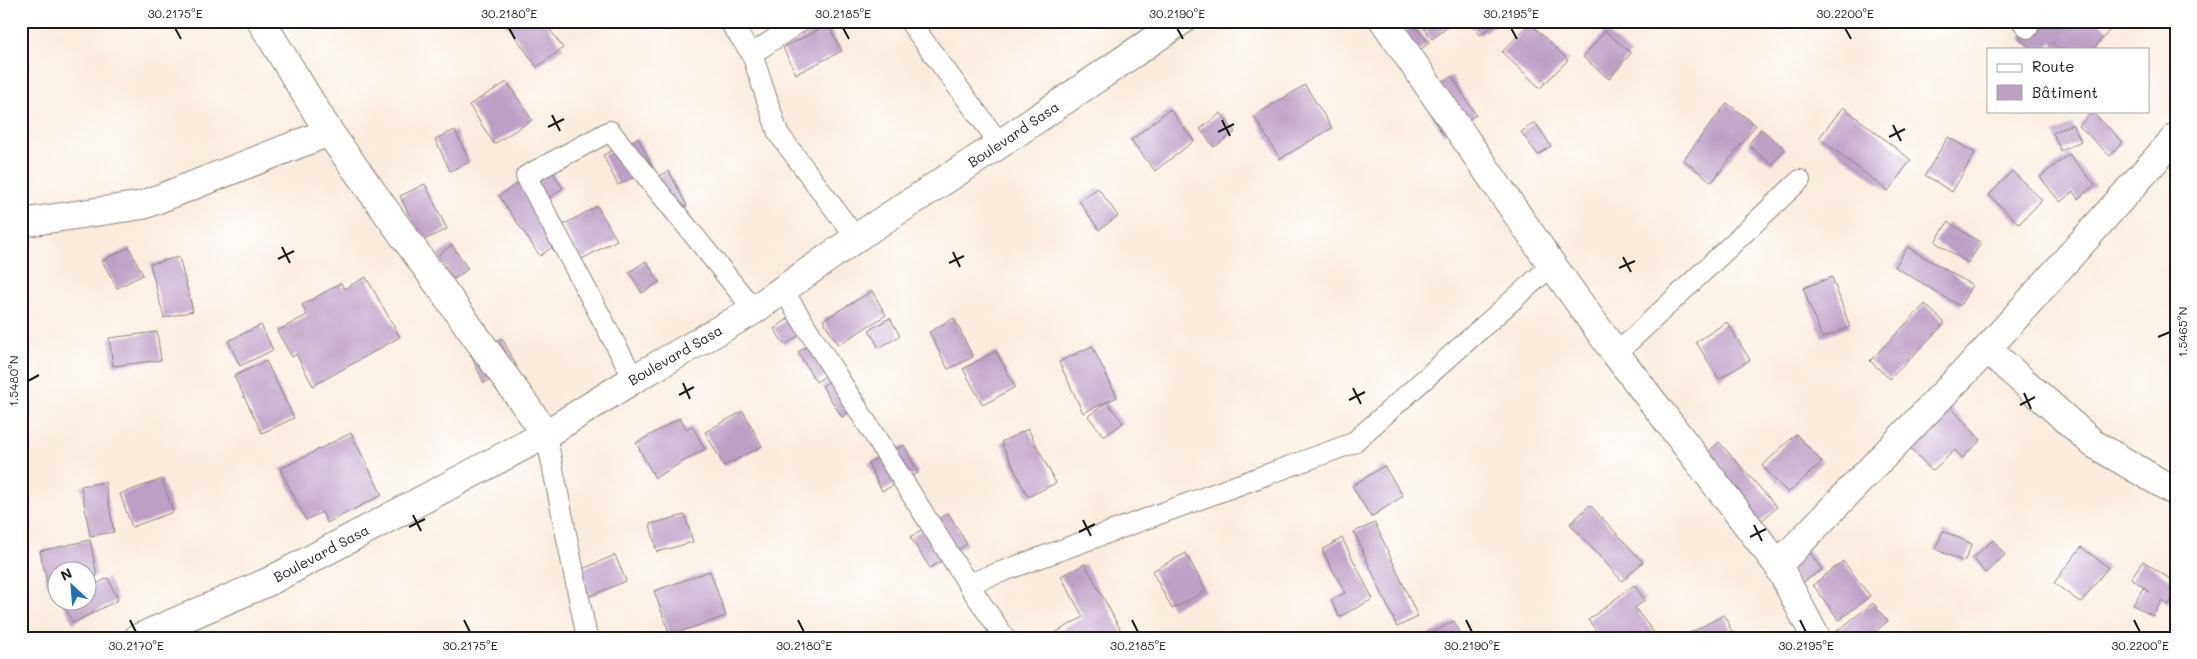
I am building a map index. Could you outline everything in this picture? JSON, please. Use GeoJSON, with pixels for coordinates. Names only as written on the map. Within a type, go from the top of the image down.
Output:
{"type":"FeatureCollection","features":[{"type":"Feature","properties":{"kind":"street"},"geometry":{"type":"LineString","coordinates":[[261,21],[329,132],[546,434]]}},
{"type":"Feature","properties":{"kind":"street","name":"Boulevard Sasa"},"geometry":{"type":"LineString","coordinates":[[138,638],[268,582],[546,434],[634,379],[754,310],[856,238],[1000,144],[1181,21]]}},
{"type":"Feature","properties":{"kind":"street"},"geometry":{"type":"LineString","coordinates":[[1384,21],[1552,265],[1616,354],[1778,566],[1816,638]]}},
{"type":"Feature","properties":{"kind":"street"},"geometry":{"type":"LineString","coordinates":[[21,223],[143,205],[329,132]]}},
{"type":"Feature","properties":{"kind":"street"},"geometry":{"type":"LineString","coordinates":[[1778,566],[1988,349],[2176,137]]}},
{"type":"Feature","properties":{"kind":"street"},"geometry":{"type":"LineString","coordinates":[[1988,349],[2094,444],[2176,492]]}},
{"type":"Feature","properties":{"kind":"lane"},"geometry":{"type":"LineString","coordinates":[[729,21],[752,54],[778,133],[856,238]]}},
{"type":"Feature","properties":{"kind":"lane"},"geometry":{"type":"LineString","coordinates":[[752,54],[801,21]]}},
{"type":"Feature","properties":{"kind":"lane"},"geometry":{"type":"LineString","coordinates":[[909,21],[1000,144]]}},
{"type":"Feature","properties":{"kind":"lane"},"geometry":{"type":"LineString","coordinates":[[634,379],[526,176],[610,131],[754,310]]}},
{"type":"Feature","properties":{"kind":"lane"},"geometry":{"type":"LineString","coordinates":[[1616,354],[1800,180]]}},
{"type":"Feature","properties":{"kind":"lane"},"geometry":{"type":"LineString","coordinates":[[968,584],[1353,443],[1552,265]]}},
{"type":"Feature","properties":{"kind":"lane"},"geometry":{"type":"LineString","coordinates":[[783,290],[968,584],[1005,638]]}},
{"type":"Feature","properties":{"kind":"lane"},"geometry":{"type":"LineString","coordinates":[[546,434],[587,638]]}},
{"type":"Feature","properties":{"kind":"building"},"geometry":{"type":"Polygon","coordinates":[[[504,21],[544,21],[563,48],[537,67],[504,21]]]}},
{"type":"Feature","properties":{"kind":"building"},"geometry":{"type":"Polygon","coordinates":[[[1419,21],[1456,21],[1432,39],[1419,21]]]}},
{"type":"Feature","properties":{"kind":"building"},"geometry":{"type":"Polygon","coordinates":[[[1469,21],[1499,21],[1480,35],[1469,21]]]}},
{"type":"Feature","properties":{"kind":"building"},"geometry":{"type":"Polygon","coordinates":[[[2034,21],[2098,21],[2109,31],[2094,48],[2058,48],[2052,42],[2048,48],[2031,48],[2019,38],[2034,21]]]}},
{"type":"Feature","properties":{"kind":"building"},"geometry":{"type":"Polygon","coordinates":[[[1530,23],[1568,60],[1540,88],[1502,52],[1530,23]]]}},
{"type":"Feature","properties":{"kind":"building"},"geometry":{"type":"Polygon","coordinates":[[[828,25],[842,51],[796,74],[783,48],[828,25]]]}},
{"type":"Feature","properties":{"kind":"building"},"geometry":{"type":"Polygon","coordinates":[[[1414,26],[1429,43],[1410,57],[1396,40],[1414,26]]]}},
{"type":"Feature","properties":{"kind":"building"},"geometry":{"type":"Polygon","coordinates":[[[1605,31],[1631,53],[1609,79],[1583,57],[1605,31]]]}},
{"type":"Feature","properties":{"kind":"building"},"geometry":{"type":"Polygon","coordinates":[[[1452,76],[1476,115],[1443,135],[1420,96],[1452,76]]]}},
{"type":"Feature","properties":{"kind":"building"},"geometry":{"type":"Polygon","coordinates":[[[507,82],[532,120],[494,144],[469,105],[507,82]]]}},
{"type":"Feature","properties":{"kind":"building"},"geometry":{"type":"Polygon","coordinates":[[[1305,85],[1332,128],[1280,159],[1254,116],[1305,85]]]}},
{"type":"Feature","properties":{"kind":"building"},"geometry":{"type":"Polygon","coordinates":[[[1727,103],[1756,125],[1712,182],[1683,160],[1727,103]]]}},
{"type":"Feature","properties":{"kind":"building"},"geometry":{"type":"Polygon","coordinates":[[[1843,107],[1911,160],[1888,191],[1819,138],[1843,107]]]}},
{"type":"Feature","properties":{"kind":"building"},"geometry":{"type":"Polygon","coordinates":[[[1170,109],[1194,141],[1155,171],[1131,140],[1170,109]]]}},
{"type":"Feature","properties":{"kind":"building"},"geometry":{"type":"Polygon","coordinates":[[[2092,112],[2123,142],[2110,156],[2079,126],[2092,112]]]}},
{"type":"Feature","properties":{"kind":"building"},"geometry":{"type":"Polygon","coordinates":[[[1221,113],[1235,132],[1214,147],[1200,129],[1221,113]]]}},
{"type":"Feature","properties":{"kind":"building"},"geometry":{"type":"Polygon","coordinates":[[[1535,122],[1551,146],[1538,155],[1521,132],[1535,122]]]}},
{"type":"Feature","properties":{"kind":"building"},"geometry":{"type":"Polygon","coordinates":[[[2072,124],[2081,141],[2061,151],[2053,133],[2072,124]]]}},
{"type":"Feature","properties":{"kind":"building"},"geometry":{"type":"Polygon","coordinates":[[[1761,129],[1785,149],[1772,165],[1748,145],[1761,129]]]}},
{"type":"Feature","properties":{"kind":"building"},"geometry":{"type":"Polygon","coordinates":[[[455,130],[470,162],[450,171],[435,139],[455,130]]]}},
{"type":"Feature","properties":{"kind":"building"},"geometry":{"type":"Polygon","coordinates":[[[1948,137],[1975,153],[1952,192],[1925,175],[1948,137]]]}},
{"type":"Feature","properties":{"kind":"building"},"geometry":{"type":"Polygon","coordinates":[[[638,138],[653,168],[618,185],[603,155],[638,138]]]}},
{"type":"Feature","properties":{"kind":"building"},"geometry":{"type":"Polygon","coordinates":[[[2069,154],[2095,185],[2078,199],[2073,192],[2060,202],[2040,177],[2069,154]]]}},
{"type":"Feature","properties":{"kind":"building"},"geometry":{"type":"Polygon","coordinates":[[[546,163],[563,188],[538,206],[562,240],[540,256],[499,196],[546,163]]]}},
{"type":"Feature","properties":{"kind":"building"},"geometry":{"type":"Polygon","coordinates":[[[669,171],[687,206],[666,218],[647,183],[669,171]]]}},
{"type":"Feature","properties":{"kind":"building"},"geometry":{"type":"Polygon","coordinates":[[[2012,171],[2042,200],[2019,224],[1989,195],[2012,171]]]}},
{"type":"Feature","properties":{"kind":"building"},"geometry":{"type":"Polygon","coordinates":[[[425,184],[447,229],[422,241],[400,196],[425,184]]]}},
{"type":"Feature","properties":{"kind":"building"},"geometry":{"type":"Polygon","coordinates":[[[1098,188],[1118,216],[1099,230],[1079,201],[1098,188]]]}},
{"type":"Feature","properties":{"kind":"building"},"geometry":{"type":"Polygon","coordinates":[[[597,206],[617,240],[582,259],[563,225],[597,206]]]}},
{"type":"Feature","properties":{"kind":"building"},"geometry":{"type":"Polygon","coordinates":[[[1948,222],[1981,243],[1968,263],[1935,242],[1948,222]]]}},
{"type":"Feature","properties":{"kind":"building"},"geometry":{"type":"Polygon","coordinates":[[[452,245],[468,269],[454,279],[438,255],[452,245]]]}},
{"type":"Feature","properties":{"kind":"building"},"geometry":{"type":"Polygon","coordinates":[[[129,247],[143,275],[117,288],[102,261],[129,247]]]}},
{"type":"Feature","properties":{"kind":"building"},"geometry":{"type":"Polygon","coordinates":[[[1907,247],[1972,285],[1960,306],[1895,267],[1907,247]]]}},
{"type":"Feature","properties":{"kind":"building"},"geometry":{"type":"Polygon","coordinates":[[[179,257],[193,311],[164,318],[150,264],[179,257]]]}},
{"type":"Feature","properties":{"kind":"building"},"geometry":{"type":"Polygon","coordinates":[[[646,261],[659,282],[642,293],[629,272],[646,261]]]}},
{"type":"Feature","properties":{"kind":"building"},"geometry":{"type":"Polygon","coordinates":[[[366,277],[400,337],[313,386],[296,354],[292,357],[277,331],[307,315],[302,305],[341,283],[344,289],[366,277]]]}},
{"type":"Feature","properties":{"kind":"building"},"geometry":{"type":"Polygon","coordinates":[[[1832,277],[1850,327],[1822,338],[1803,288],[1832,277]]]}},
{"type":"Feature","properties":{"kind":"building"},"geometry":{"type":"Polygon","coordinates":[[[872,291],[886,315],[838,345],[823,320],[872,291]]]}},
{"type":"Feature","properties":{"kind":"building"},"geometry":{"type":"Polygon","coordinates":[[[1925,304],[1945,323],[1890,379],[1870,361],[1925,304]]]}},
{"type":"Feature","properties":{"kind":"building"},"geometry":{"type":"Polygon","coordinates":[[[792,316],[803,332],[785,345],[774,329],[792,316]]]}},
{"type":"Feature","properties":{"kind":"building"},"geometry":{"type":"Polygon","coordinates":[[[890,318],[900,336],[879,348],[869,330],[890,318]]]}},
{"type":"Feature","properties":{"kind":"building"},"geometry":{"type":"Polygon","coordinates":[[[954,318],[973,357],[948,369],[929,332],[954,318]]]}},
{"type":"Feature","properties":{"kind":"building"},"geometry":{"type":"Polygon","coordinates":[[[1727,322],[1750,360],[1719,379],[1696,342],[1727,322]]]}},
{"type":"Feature","properties":{"kind":"building"},"geometry":{"type":"Polygon","coordinates":[[[261,325],[273,350],[240,366],[228,341],[261,325]]]}},
{"type":"Feature","properties":{"kind":"building"},"geometry":{"type":"Polygon","coordinates":[[[157,332],[161,360],[113,366],[109,338],[157,332]]]}},
{"type":"Feature","properties":{"kind":"building"},"geometry":{"type":"Polygon","coordinates":[[[502,338],[517,367],[484,383],[470,354],[502,338]]]}},
{"type":"Feature","properties":{"kind":"building"},"geometry":{"type":"Polygon","coordinates":[[[816,341],[834,371],[816,382],[798,352],[816,341]]]}},
{"type":"Feature","properties":{"kind":"building"},"geometry":{"type":"Polygon","coordinates":[[[1092,346],[1117,397],[1083,413],[1059,362],[1092,346]]]}},
{"type":"Feature","properties":{"kind":"building"},"geometry":{"type":"Polygon","coordinates":[[[996,351],[1015,387],[983,405],[963,369],[996,351]]]}},
{"type":"Feature","properties":{"kind":"building"},"geometry":{"type":"Polygon","coordinates":[[[266,361],[294,418],[262,433],[234,376],[266,361]]]}},
{"type":"Feature","properties":{"kind":"building"},"geometry":{"type":"Polygon","coordinates":[[[846,371],[866,402],[842,417],[822,386],[846,371]]]}},
{"type":"Feature","properties":{"kind":"building"},"geometry":{"type":"Polygon","coordinates":[[[1943,399],[1981,440],[1962,458],[1955,450],[1932,471],[1901,438],[1943,399]]]}},
{"type":"Feature","properties":{"kind":"building"},"geometry":{"type":"Polygon","coordinates":[[[1107,402],[1123,423],[1104,437],[1088,416],[1107,402]]]}},
{"type":"Feature","properties":{"kind":"building"},"geometry":{"type":"Polygon","coordinates":[[[743,411],[762,446],[724,466],[705,432],[743,411]]]}},
{"type":"Feature","properties":{"kind":"building"},"geometry":{"type":"Polygon","coordinates":[[[680,418],[686,429],[692,426],[705,449],[655,478],[636,443],[680,418]]]}},
{"type":"Feature","properties":{"kind":"building"},"geometry":{"type":"Polygon","coordinates":[[[1028,429],[1056,483],[1028,497],[1001,442],[1028,429]]]}},
{"type":"Feature","properties":{"kind":"building"},"geometry":{"type":"Polygon","coordinates":[[[351,433],[382,495],[327,523],[322,512],[306,520],[280,469],[351,433]]]}},
{"type":"Feature","properties":{"kind":"building"},"geometry":{"type":"Polygon","coordinates":[[[1796,434],[1822,462],[1788,493],[1762,466],[1796,434]]]}},
{"type":"Feature","properties":{"kind":"building"},"geometry":{"type":"Polygon","coordinates":[[[1719,442],[1777,507],[1752,529],[1695,464],[1719,442]]]}},
{"type":"Feature","properties":{"kind":"building"},"geometry":{"type":"Polygon","coordinates":[[[904,445],[918,473],[882,491],[868,463],[904,445]]]}},
{"type":"Feature","properties":{"kind":"building"},"geometry":{"type":"Polygon","coordinates":[[[1384,466],[1403,496],[1371,517],[1352,486],[1384,466]]]}},
{"type":"Feature","properties":{"kind":"building"},"geometry":{"type":"Polygon","coordinates":[[[162,479],[173,512],[132,527],[120,494],[162,479]]]}},
{"type":"Feature","properties":{"kind":"building"},"geometry":{"type":"Polygon","coordinates":[[[105,482],[114,532],[90,536],[81,486],[105,482]]]}},
{"type":"Feature","properties":{"kind":"building"},"geometry":{"type":"Polygon","coordinates":[[[1590,505],[1643,562],[1622,581],[1570,524],[1590,505]]]}},
{"type":"Feature","properties":{"kind":"building"},"geometry":{"type":"Polygon","coordinates":[[[948,513],[967,544],[930,568],[910,537],[948,513]]]}},
{"type":"Feature","properties":{"kind":"building"},"geometry":{"type":"Polygon","coordinates":[[[685,515],[693,542],[657,552],[650,524],[685,515]]]}},
{"type":"Feature","properties":{"kind":"building"},"geometry":{"type":"Polygon","coordinates":[[[1375,523],[1418,617],[1397,627],[1354,532],[1375,523]]]}},
{"type":"Feature","properties":{"kind":"building"},"geometry":{"type":"Polygon","coordinates":[[[1943,531],[1972,544],[1964,562],[1935,549],[1943,531]]]}},
{"type":"Feature","properties":{"kind":"building"},"geometry":{"type":"Polygon","coordinates":[[[1342,538],[1373,599],[1339,617],[1331,600],[1345,593],[1322,550],[1342,538]]]}},
{"type":"Feature","properties":{"kind":"building"},"geometry":{"type":"Polygon","coordinates":[[[90,540],[94,562],[48,562],[48,587],[40,551],[90,540]]]}},
{"type":"Feature","properties":{"kind":"building"},"geometry":{"type":"Polygon","coordinates":[[[1993,540],[2005,555],[1985,573],[1973,558],[1993,540]]]}},
{"type":"Feature","properties":{"kind":"building"},"geometry":{"type":"Polygon","coordinates":[[[1805,545],[1822,570],[1800,584],[1784,560],[1805,545]]]}},
{"type":"Feature","properties":{"kind":"building"},"geometry":{"type":"Polygon","coordinates":[[[2081,547],[2108,567],[2081,603],[2054,583],[2081,547]]]}},
{"type":"Feature","properties":{"kind":"building"},"geometry":{"type":"Polygon","coordinates":[[[1186,553],[1206,591],[1172,609],[1152,571],[1186,553]]]}},
{"type":"Feature","properties":{"kind":"building"},"geometry":{"type":"Polygon","coordinates":[[[615,555],[626,581],[591,596],[580,570],[615,555]]]}},
{"type":"Feature","properties":{"kind":"building"},"geometry":{"type":"Polygon","coordinates":[[[1843,561],[1870,596],[1839,620],[1813,585],[1843,561]]]}},
{"type":"Feature","properties":{"kind":"building"},"geometry":{"type":"Polygon","coordinates":[[[2143,561],[2176,583],[2176,594],[2168,605],[2162,600],[2153,616],[2133,605],[2143,588],[2150,592],[2131,578],[2143,561]]]}},
{"type":"Feature","properties":{"kind":"building"},"geometry":{"type":"Polygon","coordinates":[[[1085,564],[1125,638],[1046,638],[1083,617],[1061,576],[1085,564]]]}},
{"type":"Feature","properties":{"kind":"building"},"geometry":{"type":"Polygon","coordinates":[[[710,571],[726,616],[670,635],[654,591],[710,571]]]}},
{"type":"Feature","properties":{"kind":"building"},"geometry":{"type":"Polygon","coordinates":[[[108,578],[118,600],[98,610],[98,583],[108,578]]]}},
{"type":"Feature","properties":{"kind":"building"},"geometry":{"type":"Polygon","coordinates":[[[1634,585],[1645,600],[1635,608],[1658,638],[1602,638],[1588,620],[1634,585]]]}},
{"type":"Feature","properties":{"kind":"building"},"geometry":{"type":"Polygon","coordinates":[[[1873,603],[1888,621],[1867,638],[1828,638],[1873,603]]]}},
{"type":"Feature","properties":{"kind":"building"},"geometry":{"type":"Polygon","coordinates":[[[67,612],[95,612],[73,623],[67,612]]]}},
{"type":"Feature","properties":{"kind":"building"},"geometry":{"type":"Polygon","coordinates":[[[1724,615],[1735,638],[1680,638],[1724,615]]]}},
{"type":"Feature","properties":{"kind":"building"},"geometry":{"type":"Polygon","coordinates":[[[1454,621],[1463,638],[1422,638],[1454,621]]]}}]}
